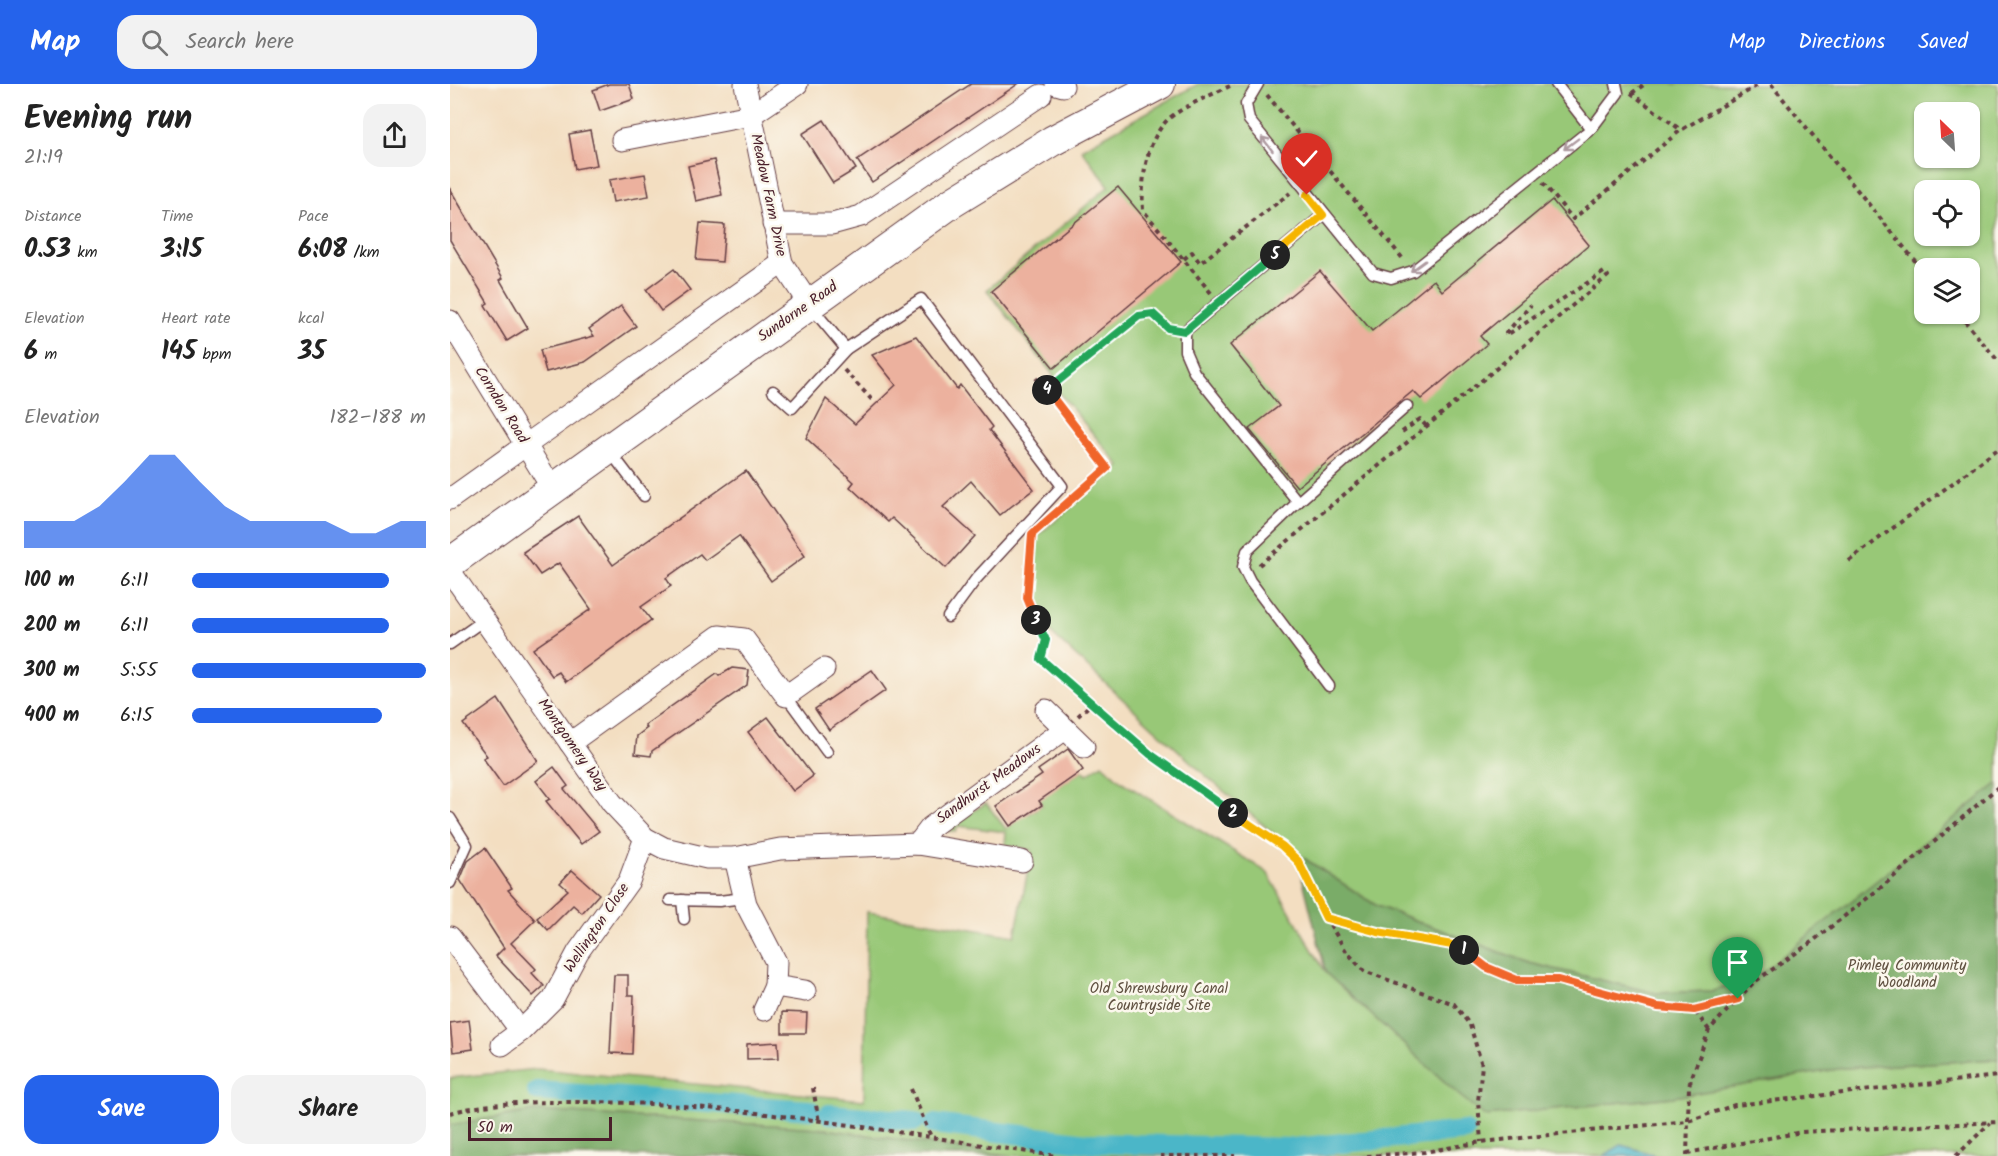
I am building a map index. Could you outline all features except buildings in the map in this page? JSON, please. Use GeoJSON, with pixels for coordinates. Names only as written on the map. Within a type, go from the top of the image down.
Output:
{"type":"FeatureCollection","features":[{"type":"Feature","properties":{"kind":"main road","name":"Sundorne Road"},"geometry":{"type":"LineString","coordinates":[[450,563],[607,448],[977,186],[1052,141],[1160,84]]}},
{"type":"Feature","properties":{"kind":"street","name":"Meadow Farm Drive"},"geometry":{"type":"LineString","coordinates":[[744,84],[782,263],[809,304]]}},
{"type":"Feature","properties":{"kind":"street"},"geometry":{"type":"LineString","coordinates":[[751,115],[797,84]]}},
{"type":"Feature","properties":{"kind":"street"},"geometry":{"type":"LineString","coordinates":[[773,224],[832,224],[861,216],[1053,88]]}},
{"type":"Feature","properties":{"kind":"street","name":"Meadow Farm Drive"},"geometry":{"type":"LineString","coordinates":[[622,140],[751,115]]}},
{"type":"Feature","properties":{"kind":"street"},"geometry":{"type":"LineString","coordinates":[[450,499],[782,263]]}},
{"type":"Feature","properties":{"kind":"street","name":"Corndon Road"},"geometry":{"type":"LineString","coordinates":[[450,321],[552,488]]}},
{"type":"Feature","properties":{"kind":"street","name":"Montgomery Way"},"geometry":{"type":"LineString","coordinates":[[450,571],[612,803],[645,838],[664,848],[685,854],[735,858]]}},
{"type":"Feature","properties":{"kind":"street"},"geometry":{"type":"LineString","coordinates":[[570,743],[719,636],[744,639],[786,696],[824,669]]}},
{"type":"Feature","properties":{"kind":"street"},"geometry":{"type":"LineString","coordinates":[[1046,710],[1084,747]]}},
{"type":"Feature","properties":{"kind":"street","name":"Sandhurst Meadows"},"geometry":{"type":"LineString","coordinates":[[918,844],[932,827],[1065,729]]}},
{"type":"Feature","properties":{"kind":"street","name":"Wellington Close"},"geometry":{"type":"LineString","coordinates":[[502,1045],[521,1031],[553,999],[578,952],[629,882],[645,838]]}},
{"type":"Feature","properties":{"kind":"street","name":"Sandhurst Meadows"},"geometry":{"type":"LineString","coordinates":[[735,858],[780,849],[918,844],[1022,861]]}},
{"type":"Feature","properties":{"kind":"street"},"geometry":{"type":"LineString","coordinates":[[735,858],[744,898],[776,962],[775,986],[764,1010]]}},
{"type":"Feature","properties":{"kind":"street"},"geometry":{"type":"LineString","coordinates":[[450,937],[521,1031]]}},
{"type":"Feature","properties":{"kind":"street"},"geometry":{"type":"LineString","coordinates":[[775,986],[805,991]]}},
{"type":"Feature","properties":{"kind":"lane"},"geometry":{"type":"LineString","coordinates":[[1258,84],[1246,104],[1249,120],[1323,215],[1373,273],[1391,278],[1413,271],[1591,129],[1617,89]]}},
{"type":"Feature","properties":{"kind":"lane"},"geometry":{"type":"LineString","coordinates":[[1556,84],[1591,129]]}},
{"type":"Feature","properties":{"kind":"lane"},"geometry":{"type":"LineString","coordinates":[[1298,502],[1194,372],[1185,351],[1185,331],[1323,215]]}},
{"type":"Feature","properties":{"kind":"lane"},"geometry":{"type":"LineString","coordinates":[[773,391],[792,408],[846,349],[921,299],[1062,486],[975,579],[948,617]]}},
{"type":"Feature","properties":{"kind":"lane"},"geometry":{"type":"LineString","coordinates":[[809,304],[846,349]]}},
{"type":"Feature","properties":{"kind":"lane"},"geometry":{"type":"LineString","coordinates":[[1329,686],[1243,567],[1248,551],[1298,502],[1407,406]]}},
{"type":"Feature","properties":{"kind":"lane"},"geometry":{"type":"LineString","coordinates":[[607,448],[644,496]]}},
{"type":"Feature","properties":{"kind":"lane"},"geometry":{"type":"LineString","coordinates":[[450,644],[484,620]]}},
{"type":"Feature","properties":{"kind":"lane"},"geometry":{"type":"LineString","coordinates":[[786,696],[827,752]]}},
{"type":"Feature","properties":{"kind":"lane"},"geometry":{"type":"LineString","coordinates":[[450,818],[467,845],[450,884]]}},
{"type":"Feature","properties":{"kind":"lane"},"geometry":{"type":"LineString","coordinates":[[670,900],[719,901],[744,898]]}},
{"type":"Feature","properties":{"kind":"lane"},"geometry":{"type":"LineString","coordinates":[[682,900],[684,919]]}},
{"type":"Feature","properties":{"kind":"path"},"geometry":{"type":"LineString","coordinates":[[1219,303],[1143,210],[1142,194],[1147,151],[1171,117],[1234,84]]}},
{"type":"Feature","properties":{"kind":"path"},"geometry":{"type":"LineString","coordinates":[[1258,84],[1413,271]]}},
{"type":"Feature","properties":{"kind":"path"},"geometry":{"type":"LineString","coordinates":[[1632,93],[1645,84]]}},
{"type":"Feature","properties":{"kind":"path"},"geometry":{"type":"LineString","coordinates":[[1534,173],[1573,219],[1682,130],[1760,84]]}},
{"type":"Feature","properties":{"kind":"path"},"geometry":{"type":"LineString","coordinates":[[1771,84],[1914,260]]}},
{"type":"Feature","properties":{"kind":"path"},"geometry":{"type":"LineString","coordinates":[[1617,89],[1632,93],[1682,130]]}},
{"type":"Feature","properties":{"kind":"path"},"geometry":{"type":"LineString","coordinates":[[1184,259],[1192,252],[1200,263],[1289,191],[1298,203],[1307,195]]}},
{"type":"Feature","properties":{"kind":"path"},"geometry":{"type":"LineString","coordinates":[[1247,575],[1608,276],[1604,272],[1507,335],[1506,333],[1531,305]]}},
{"type":"Feature","properties":{"kind":"path"},"geometry":{"type":"LineString","coordinates":[[1047,390],[1139,316],[1153,314],[1168,328],[1185,331]]}},
{"type":"Feature","properties":{"kind":"path"},"geometry":{"type":"LineString","coordinates":[[1967,324],[1998,361]]}},
{"type":"Feature","properties":{"kind":"path"},"geometry":{"type":"LineString","coordinates":[[842,368],[874,402]]}},
{"type":"Feature","properties":{"kind":"path"},"geometry":{"type":"LineString","coordinates":[[1036,378],[1107,468],[1066,505]]}},
{"type":"Feature","properties":{"kind":"path"},"geometry":{"type":"LineString","coordinates":[[1849,561],[1998,449]]}},
{"type":"Feature","properties":{"kind":"path"},"geometry":{"type":"LineString","coordinates":[[1032,534],[1027,598],[1046,640],[1041,659],[1150,754],[1282,846],[1298,861],[1326,918],[1346,951],[1364,971],[1454,1004],[1470,1025],[1482,1065],[1478,1101],[1481,1142]]}},
{"type":"Feature","properties":{"kind":"path"},"geometry":{"type":"LineString","coordinates":[[1998,787],[1884,885],[1813,941],[1753,983],[1709,1030],[1689,1085],[1687,1154],[1802,1132],[1998,1122]]}},
{"type":"Feature","properties":{"kind":"path"},"geometry":{"type":"LineString","coordinates":[[1326,918],[1378,932],[1458,946],[1486,967],[1517,980],[1558,980],[1658,1007],[1694,1010],[1738,999]]}},
{"type":"Feature","properties":{"kind":"path"},"geometry":{"type":"LineString","coordinates":[[1694,1010],[1709,1030]]}},
{"type":"Feature","properties":{"kind":"path"},"geometry":{"type":"LineString","coordinates":[[1367,1156],[1425,1154],[1481,1142],[1688,1121],[1736,1105],[1998,1076]]}},
{"type":"Feature","properties":{"kind":"path"},"geometry":{"type":"LineString","coordinates":[[813,1088],[819,1122]]}},
{"type":"Feature","properties":{"kind":"path"},"geometry":{"type":"LineString","coordinates":[[911,1089],[931,1138]]}},
{"type":"Feature","properties":{"kind":"path"},"geometry":{"type":"LineString","coordinates":[[450,1113],[536,1102],[649,1103],[819,1122],[1056,1156]]}},
{"type":"Feature","properties":{"kind":"path"},"geometry":{"type":"LineString","coordinates":[[1956,1156],[1991,1122]]}},
{"type":"Feature","properties":{"kind":"path"},"geometry":{"type":"LineString","coordinates":[[1160,1156],[1235,1156]]}},
{"type":"Feature","properties":{"kind":"green space"},"geometry":{"type":"Polygon","coordinates":[[[1198,84],[1998,84],[1998,783],[1763,972],[1713,991],[1656,993],[1529,963],[1377,906],[1296,853],[1206,776],[1052,634],[1041,610],[1036,587],[1036,537],[1120,466],[1049,381],[1054,376],[987,290],[1109,186],[1081,149],[1198,84]]]}},
{"type":"Feature","properties":{"kind":"green space","name":"Old Shrewsbury Canal Countryside Site"},"geometry":{"type":"Polygon","coordinates":[[[1102,764],[1122,782],[1267,872],[1326,973],[1485,1116],[1673,1097],[1844,1068],[1998,1059],[1998,1156],[1012,1156],[818,1128],[535,1111],[450,1125],[450,1078],[537,1069],[864,1100],[867,912],[1015,936],[1032,850],[1005,845],[1006,832],[958,826],[956,832],[944,830],[986,803],[1006,829],[1023,816],[1014,794],[1029,814],[1042,805],[1039,800],[1083,770],[1087,774],[1102,764]]]}},
{"type":"Feature","properties":{"kind":"green space","name":"Pimley Community Woodland"},"geometry":{"type":"Polygon","coordinates":[[[1998,783],[1998,1059],[1844,1068],[1673,1097],[1485,1116],[1326,973],[1296,853],[1377,906],[1529,963],[1656,993],[1713,991],[1763,972],[1998,783]]]}},
{"type":"Feature","properties":{"kind":"green space"},"geometry":{"type":"Polygon","coordinates":[[[535,1111],[818,1128],[1012,1156],[450,1156],[450,1125],[535,1111]]]}},
{"type":"Feature","properties":{"kind":"water"},"geometry":{"type":"Polygon","coordinates":[[[1621,1145],[1653,1154],[1653,1156],[1603,1156],[1621,1145]]]}},
{"type":"Feature","properties":{"kind":"waterway"},"geometry":{"type":"LineString","coordinates":[[537,1091],[810,1110]]}},
{"type":"Feature","properties":{"kind":"waterway"},"geometry":{"type":"LineString","coordinates":[[829,1114],[915,1121]]}},
{"type":"Feature","properties":{"kind":"waterway"},"geometry":{"type":"LineString","coordinates":[[934,1124],[1087,1143],[1293,1148],[1465,1131]]}},
{"type":"Feature","properties":{"kind":"route"},"geometry":{"type":"LineString","coordinates":[[1307,195],[1323,215],[1185,331],[1168,328],[1153,314],[1139,316],[1047,390],[1107,468],[1032,534],[1027,598],[1046,640],[1041,659],[1150,754],[1282,846],[1298,861],[1326,918],[1378,932],[1458,946],[1486,967],[1517,980],[1558,980],[1658,1007],[1694,1010],[1738,999]]}}]}
